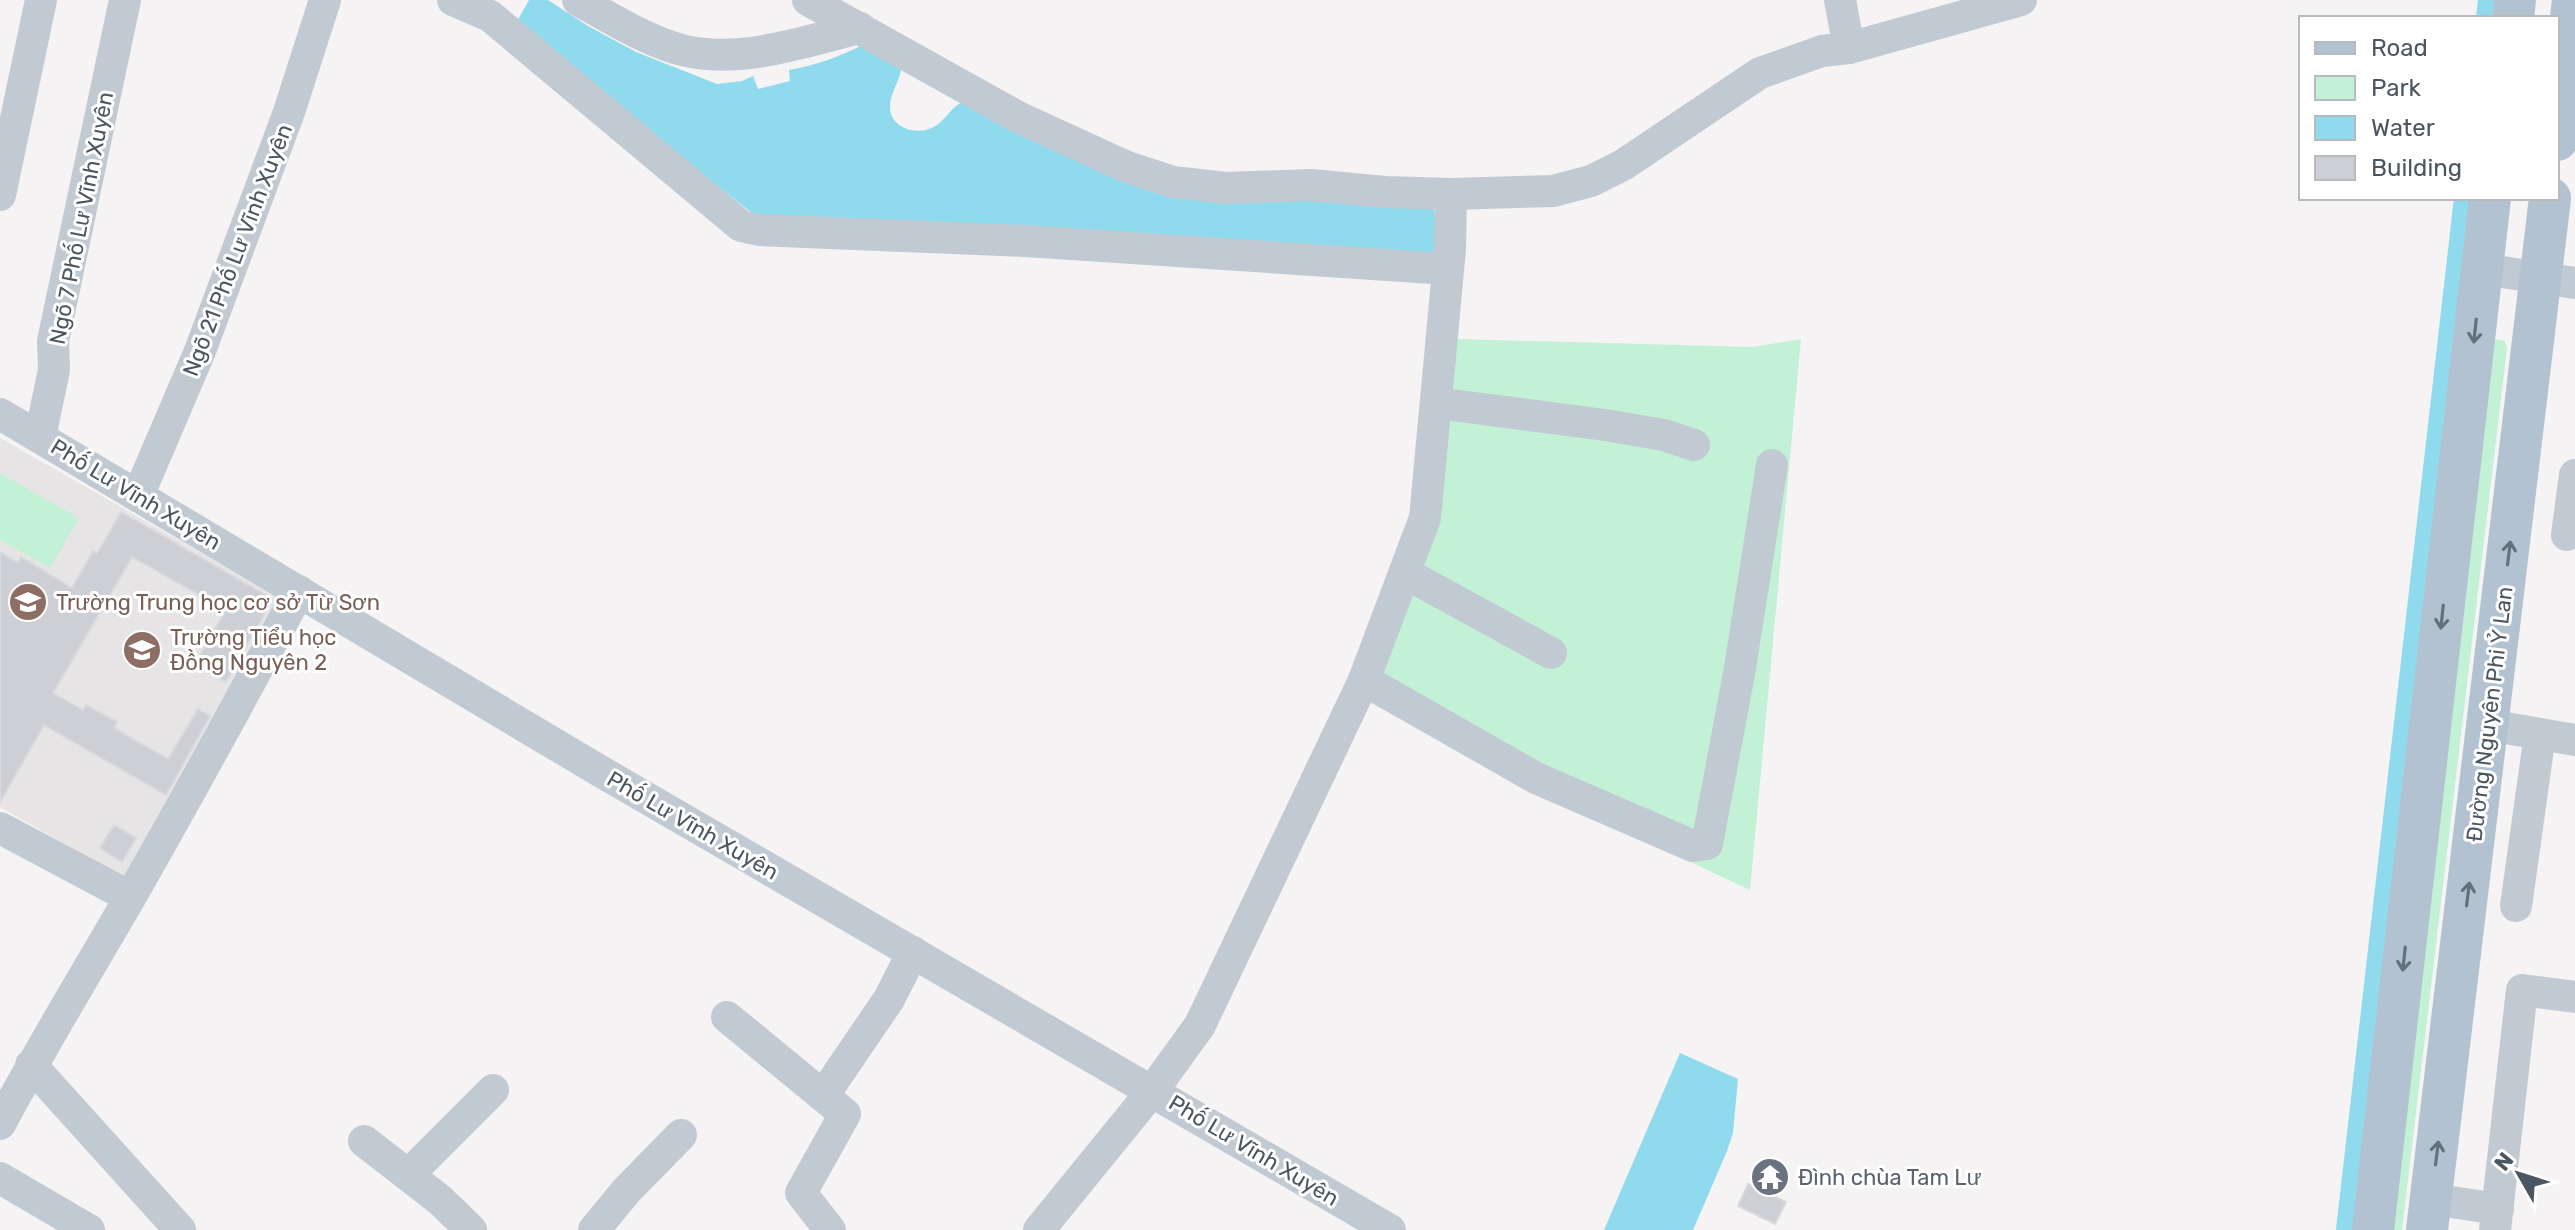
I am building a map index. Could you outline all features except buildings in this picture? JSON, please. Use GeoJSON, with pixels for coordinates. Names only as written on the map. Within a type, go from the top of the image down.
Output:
{"type":"FeatureCollection","features":[{"type":"Feature","properties":{"kind":"main road"},"geometry":{"type":"LineString","coordinates":[[2559,122],[2573,0]]}},
{"type":"Feature","properties":{"kind":"main road"},"geometry":{"type":"LineString","coordinates":[[2373,1230],[2490,200]]}},
{"type":"Feature","properties":{"kind":"main road","name":"Đường Nguyên Phi Ỷ Lan"},"geometry":{"type":"LineString","coordinates":[[2429,1214],[2488,725],[2558,280],[2550,200]]}},
{"type":"Feature","properties":{"kind":"street"},"geometry":{"type":"LineString","coordinates":[[0,195],[41,0]]}},
{"type":"Feature","properties":{"kind":"street","name":"Ngõ 7 Phố Lư Vĩnh Xuyên"},"geometry":{"type":"LineString","coordinates":[[40,437],[54,370],[53,341],[125,0]]}},
{"type":"Feature","properties":{"kind":"street","name":"Ngõ 21 Phố Lư Vĩnh Xuyên"},"geometry":{"type":"LineString","coordinates":[[138,496],[206,336],[289,112],[325,0]]}},
{"type":"Feature","properties":{"kind":"street"},"geometry":{"type":"LineString","coordinates":[[453,0],[494,8],[741,226],[759,230],[1449,259]]}},
{"type":"Feature","properties":{"kind":"street"},"geometry":{"type":"LineString","coordinates":[[578,0],[632,30],[679,49],[711,53],[740,54],[766,50],[860,28]]}},
{"type":"Feature","properties":{"kind":"street"},"geometry":{"type":"LineString","coordinates":[[808,0],[1018,117],[1127,167],[1173,182],[1226,188],[1311,185],[1451,194],[1553,191],[1591,181],[1623,165],[1760,73],[1835,49],[2021,0]]}},
{"type":"Feature","properties":{"kind":"street"},"geometry":{"type":"LineString","coordinates":[[1835,49],[1840,0]]}},
{"type":"Feature","properties":{"kind":"street"},"geometry":{"type":"LineString","coordinates":[[1039,1230],[1153,1090],[1200,1025],[1364,680],[1425,518],[1449,259],[1451,194]]}},
{"type":"Feature","properties":{"kind":"street"},"geometry":{"type":"LineString","coordinates":[[2482,269],[2558,280]]}},
{"type":"Feature","properties":{"kind":"street"},"geometry":{"type":"LineString","coordinates":[[1436,403],[1605,425],[1664,435],[1694,445]]}},
{"type":"Feature","properties":{"kind":"street","name":"Phố Lư Vĩnh Xuyên"},"geometry":{"type":"LineString","coordinates":[[0,414],[600,771],[1390,1230]]}},
{"type":"Feature","properties":{"kind":"street"},"geometry":{"type":"LineString","coordinates":[[1364,680],[1536,778],[1693,846],[1707,844],[1739,674],[1772,465]]}},
{"type":"Feature","properties":{"kind":"street"},"geometry":{"type":"LineString","coordinates":[[2567,535],[2575,475]]}},
{"type":"Feature","properties":{"kind":"street"},"geometry":{"type":"LineString","coordinates":[[1405,573],[1551,653]]}},
{"type":"Feature","properties":{"kind":"street"},"geometry":{"type":"LineString","coordinates":[[0,1124],[299,591]]}},
{"type":"Feature","properties":{"kind":"street"},"geometry":{"type":"LineString","coordinates":[[2488,725],[2575,740]]}},
{"type":"Feature","properties":{"kind":"street"},"geometry":{"type":"LineString","coordinates":[[2516,906],[2540,734]]}},
{"type":"Feature","properties":{"kind":"street"},"geometry":{"type":"LineString","coordinates":[[0,828],[130,897]]}},
{"type":"Feature","properties":{"kind":"street"},"geometry":{"type":"LineString","coordinates":[[823,1096],[889,999],[913,952]]}},
{"type":"Feature","properties":{"kind":"street"},"geometry":{"type":"LineString","coordinates":[[2429,1214],[2497,1220],[2522,990],[2575,997]]}},
{"type":"Feature","properties":{"kind":"street"},"geometry":{"type":"LineString","coordinates":[[727,1017],[845,1114],[801,1193],[830,1230]]}},
{"type":"Feature","properties":{"kind":"street"},"geometry":{"type":"LineString","coordinates":[[31,1065],[180,1230]]}},
{"type":"Feature","properties":{"kind":"street"},"geometry":{"type":"LineString","coordinates":[[408,1175],[493,1090]]}},
{"type":"Feature","properties":{"kind":"street"},"geometry":{"type":"LineString","coordinates":[[594,1230],[627,1190],[681,1135]]}},
{"type":"Feature","properties":{"kind":"street"},"geometry":{"type":"LineString","coordinates":[[364,1141],[440,1200],[471,1230]]}},
{"type":"Feature","properties":{"kind":"street"},"geometry":{"type":"LineString","coordinates":[[0,1178],[89,1230]]}},
{"type":"Feature","properties":{"kind":"shaded area","name":"Trường Tiểu học Đồng Nguyên 2"},"geometry":{"type":"Polygon","coordinates":[[[0,438],[282,599],[132,882],[0,807],[0,438]]]}},
{"type":"Feature","properties":{"kind":"green space"},"geometry":{"type":"Polygon","coordinates":[[[1456,339],[1752,347],[1801,339],[1750,890],[1546,794],[1367,698],[1456,339]]]}},
{"type":"Feature","properties":{"kind":"green space"},"geometry":{"type":"Polygon","coordinates":[[[2495,339],[2505,341],[2507,348],[2402,1230],[2386,1230],[2495,339]]]}},
{"type":"Feature","properties":{"kind":"green space"},"geometry":{"type":"Polygon","coordinates":[[[0,473],[79,518],[50,568],[0,540],[0,473]]]}},
{"type":"Feature","properties":{"kind":"water"},"geometry":{"type":"Polygon","coordinates":[[[529,0],[548,0],[636,52],[717,84],[742,81],[753,76],[758,89],[790,81],[789,70],[828,60],[864,44],[901,70],[890,106],[895,121],[907,129],[930,129],[966,101],[1140,188],[1169,197],[1312,196],[1433,209],[1437,214],[1440,253],[758,218],[515,25],[529,0]]]}},
{"type":"Feature","properties":{"kind":"water"},"geometry":{"type":"Polygon","coordinates":[[[1680,1053],[1738,1079],[1733,1133],[1727,1151],[1693,1230],[1604,1230],[1680,1053]]]}},
{"type":"Feature","properties":{"kind":"waterway"},"geometry":{"type":"LineString","coordinates":[[2487,16],[2489,0]]}},
{"type":"Feature","properties":{"kind":"waterway"},"geometry":{"type":"LineString","coordinates":[[2347,1230],[2465,200]]}},
{"type":"Feature","properties":{"kind":"place","name":"Trường Trung học cơ sở Từ Sơn"},"geometry":{"type":"Point","coordinates":[28,602]}},
{"type":"Feature","properties":{"kind":"place","name":"Trường Tiểu học Đồng Nguyên 2"},"geometry":{"type":"Point","coordinates":[142,650]}},
{"type":"Feature","properties":{"kind":"place","name":"Đình chùa Tam Lư"},"geometry":{"type":"Point","coordinates":[1770,1177]}}]}
